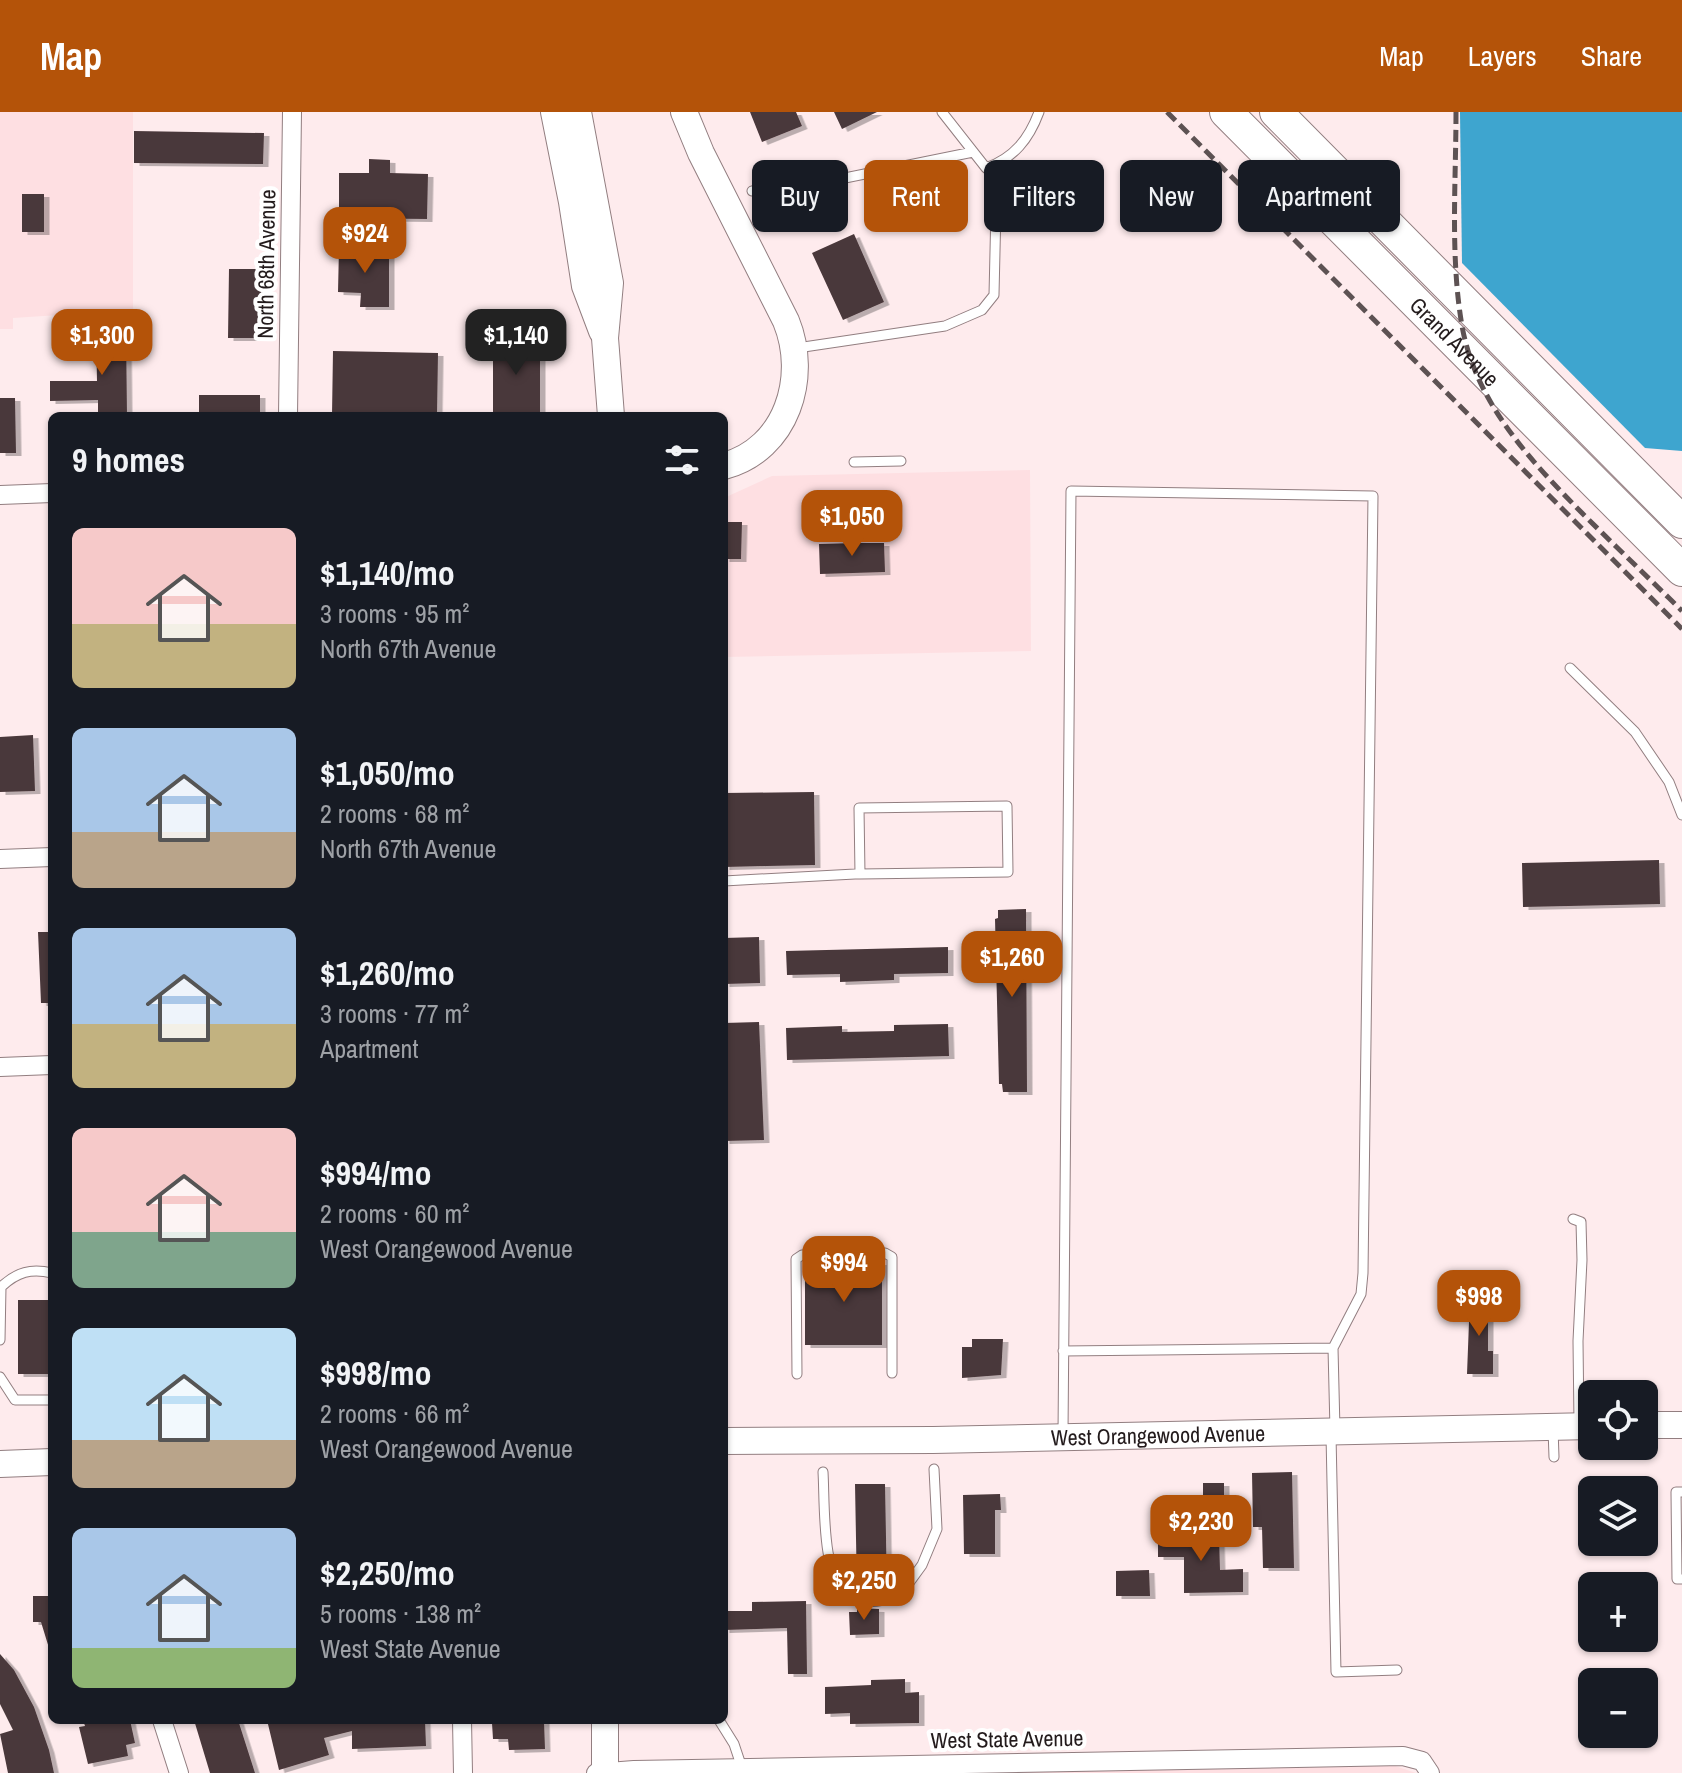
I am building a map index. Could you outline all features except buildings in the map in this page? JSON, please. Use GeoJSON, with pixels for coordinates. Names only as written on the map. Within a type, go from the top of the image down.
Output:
{"type":"FeatureCollection","features":[{"type":"Feature","properties":{"kind":"highway","name":"Grand Avenue"},"geometry":{"type":"LineString","coordinates":[[1226,112],[1682,570]]}},
{"type":"Feature","properties":{"kind":"highway","name":"Grand Avenue"},"geometry":{"type":"LineString","coordinates":[[1276,112],[1682,522]]}},
{"type":"Feature","properties":{"kind":"highway"},"geometry":{"type":"LineString","coordinates":[[1416,305],[1442,281]]}},
{"type":"Feature","properties":{"kind":"highway"},"geometry":{"type":"LineString","coordinates":[[1476,366],[1503,340]]}},
{"type":"Feature","properties":{"kind":"main road"},"geometry":{"type":"LineString","coordinates":[[554,112],[585,286],[605,338]]}},
{"type":"Feature","properties":{"kind":"main road"},"geometry":{"type":"LineString","coordinates":[[578,112],[610,283],[605,338],[611,412]]}},
{"type":"Feature","properties":{"kind":"main road"},"geometry":{"type":"LineString","coordinates":[[684,112],[701,153],[786,321],[796,348],[795,382],[786,414],[766,441],[743,459],[728,465]]}},
{"type":"Feature","properties":{"kind":"main road"},"geometry":{"type":"LineString","coordinates":[[1658,1425],[1682,1425]]}},
{"type":"Feature","properties":{"kind":"main road","name":"West Orangewood Avenue"},"geometry":{"type":"LineString","coordinates":[[728,1441],[1575,1426]]}},
{"type":"Feature","properties":{"kind":"main road"},"geometry":{"type":"LineString","coordinates":[[0,1464],[48,1462]]}},
{"type":"Feature","properties":{"kind":"main road"},"geometry":{"type":"LineString","coordinates":[[605,1724],[605,1773]]}},
{"type":"Feature","properties":{"kind":"street","name":"North 68th Avenue"},"geometry":{"type":"LineString","coordinates":[[288,412],[292,112]]}},
{"type":"Feature","properties":{"kind":"street"},"geometry":{"type":"LineString","coordinates":[[0,495],[48,493]]}},
{"type":"Feature","properties":{"kind":"street"},"geometry":{"type":"LineString","coordinates":[[0,859],[48,857]]}},
{"type":"Feature","properties":{"kind":"street"},"geometry":{"type":"LineString","coordinates":[[0,1067],[48,1065]]}},
{"type":"Feature","properties":{"kind":"street"},"geometry":{"type":"LineString","coordinates":[[163,1724],[179,1773]]}},
{"type":"Feature","properties":{"kind":"street"},"geometry":{"type":"LineString","coordinates":[[462,1724],[463,1773]]}},
{"type":"Feature","properties":{"kind":"street","name":"West State Avenue"},"geometry":{"type":"LineString","coordinates":[[593,1773],[742,1768],[1056,1768],[1403,1756],[1426,1767]]}},
{"type":"Feature","properties":{"kind":"lane"},"geometry":{"type":"LineString","coordinates":[[942,112],[984,166]]}},
{"type":"Feature","properties":{"kind":"lane"},"geometry":{"type":"LineString","coordinates":[[1006,160],[1031,135],[1039,112]]}},
{"type":"Feature","properties":{"kind":"lane"},"geometry":{"type":"LineString","coordinates":[[848,177],[973,152]]}},
{"type":"Feature","properties":{"kind":"lane"},"geometry":{"type":"LineString","coordinates":[[796,348],[945,326],[982,310],[994,295],[995,232]]}},
{"type":"Feature","properties":{"kind":"lane"},"geometry":{"type":"LineString","coordinates":[[854,462],[901,461]]}},
{"type":"Feature","properties":{"kind":"lane"},"geometry":{"type":"LineString","coordinates":[[1063,1437],[1071,491],[1373,496],[1363,1273],[1361,1294],[1333,1348],[1336,1672],[1397,1670]]}},
{"type":"Feature","properties":{"kind":"lane"},"geometry":{"type":"LineString","coordinates":[[1570,668],[1635,732],[1669,782],[1682,815]]}},
{"type":"Feature","properties":{"kind":"lane"},"geometry":{"type":"LineString","coordinates":[[728,881],[860,874],[1008,872],[1007,806],[859,808],[860,874]]}},
{"type":"Feature","properties":{"kind":"lane"},"geometry":{"type":"LineString","coordinates":[[1554,1457],[1575,1426],[1582,1260],[1581,1222],[1573,1219]]}},
{"type":"Feature","properties":{"kind":"lane"},"geometry":{"type":"LineString","coordinates":[[797,1374],[796,1259],[802,1255],[885,1253],[892,1257],[892,1373]]}},
{"type":"Feature","properties":{"kind":"lane"},"geometry":{"type":"LineString","coordinates":[[0,1340],[1,1287],[13,1275],[25,1271],[48,1273]]}},
{"type":"Feature","properties":{"kind":"lane"},"geometry":{"type":"LineString","coordinates":[[1063,1351],[1333,1348]]}},
{"type":"Feature","properties":{"kind":"lane"},"geometry":{"type":"LineString","coordinates":[[0,1377],[15,1400],[48,1400]]}},
{"type":"Feature","properties":{"kind":"lane"},"geometry":{"type":"LineString","coordinates":[[823,1472],[829,1561],[840,1589],[850,1599],[865,1602],[898,1598],[922,1565],[937,1529],[934,1469]]}},
{"type":"Feature","properties":{"kind":"lane"},"geometry":{"type":"LineString","coordinates":[[1682,1492],[1676,1492],[1677,1579],[1682,1579]]}},
{"type":"Feature","properties":{"kind":"lane"},"geometry":{"type":"LineString","coordinates":[[722,1724],[734,1744],[742,1768]]}},
{"type":"Feature","properties":{"kind":"shaded area"},"geometry":{"type":"Polygon","coordinates":[[[0,112],[133,112],[133,310],[13,318],[13,329],[0,329],[0,112]]]}},
{"type":"Feature","properties":{"kind":"shaded area"},"geometry":{"type":"Polygon","coordinates":[[[1030,470],[1031,651],[728,657],[728,496],[772,476],[1030,470]]]}},
{"type":"Feature","properties":{"kind":"shaded area"},"geometry":{"type":"Polygon","coordinates":[[[1392,1765],[1416,1773],[965,1773],[1392,1765]]]}},
{"type":"Feature","properties":{"kind":"water"},"geometry":{"type":"Polygon","coordinates":[[[1460,112],[1682,112],[1682,451],[1645,448],[1462,263],[1460,112]]]}},
{"type":"Feature","properties":{"kind":"railway"},"geometry":{"type":"LineString","coordinates":[[1167,112],[1682,629]]}},
{"type":"Feature","properties":{"kind":"railway"},"geometry":{"type":"LineString","coordinates":[[1456,112],[1455,246],[1458,300],[1469,354],[1479,380],[1507,428],[1543,472],[1682,611]]}}]}
